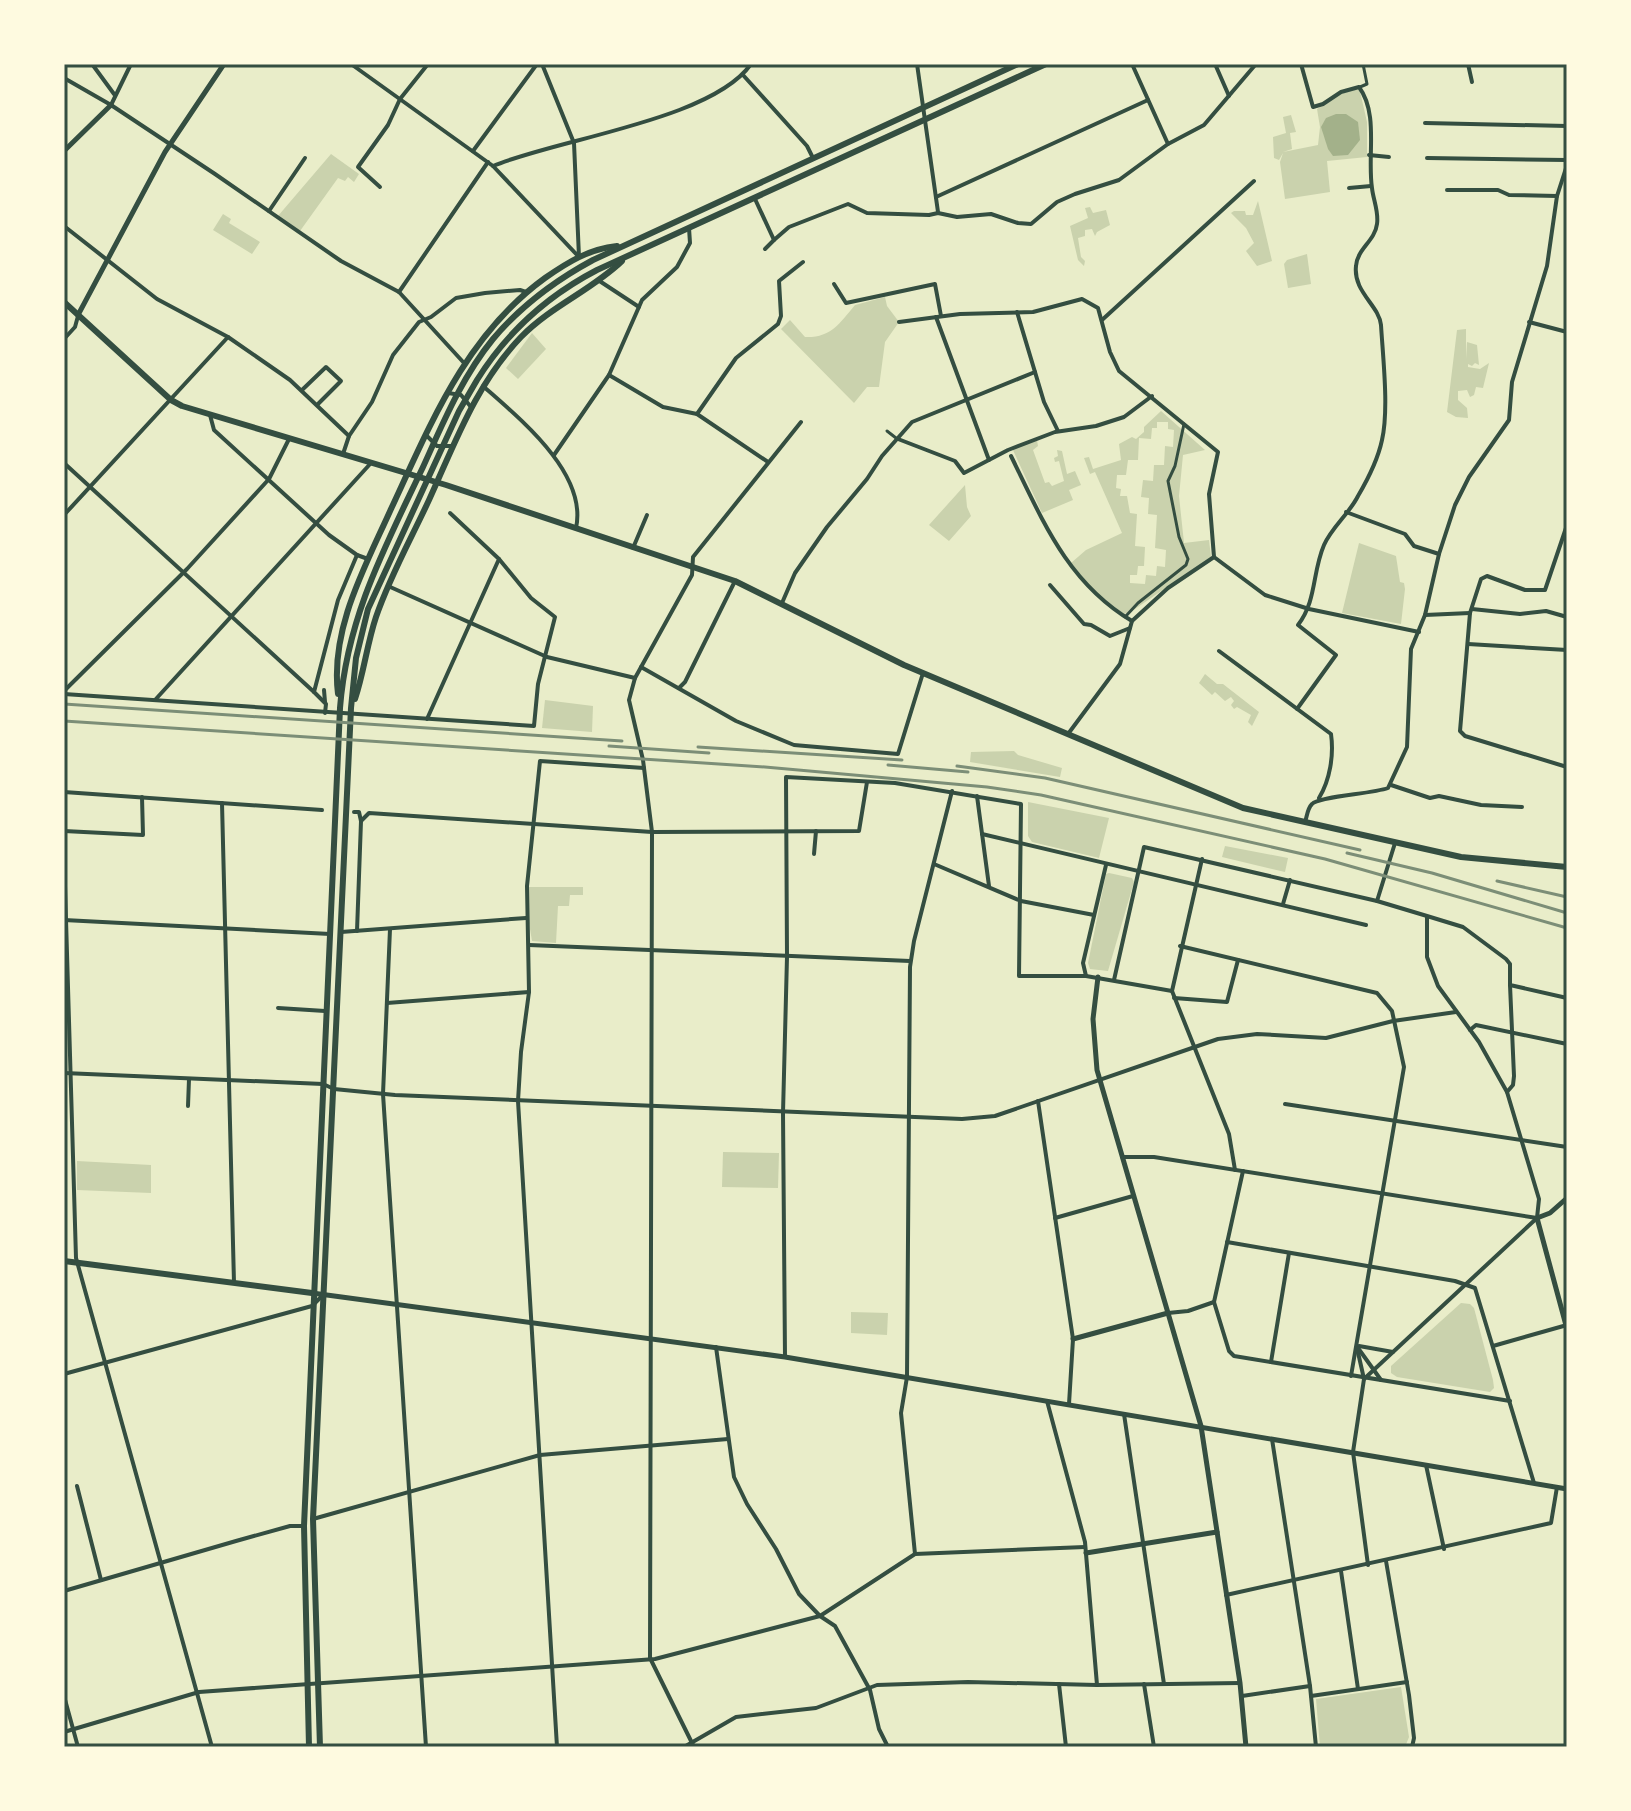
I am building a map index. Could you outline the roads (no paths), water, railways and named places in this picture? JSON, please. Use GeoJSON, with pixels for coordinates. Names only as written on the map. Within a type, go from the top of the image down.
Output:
{"type":"FeatureCollection","features":[{"type":"Feature","properties":{"kind":"main road"},"geometry":{"type":"LineString","coordinates":[[309,1747],[304,1526],[325,1011],[340,708],[352,630],[366,590],[451,408],[488,345],[538,296],[593,260],[1018,64]]}},
{"type":"Feature","properties":{"kind":"main road"},"geometry":{"type":"LineString","coordinates":[[320,1747],[313,1519],[351,708],[354,670],[365,621],[395,549],[459,411],[495,351],[522,323],[566,288],[754,196],[1046,64]]}},
{"type":"Feature","properties":{"kind":"main road"},"geometry":{"type":"LineString","coordinates":[[340,708],[335,670],[351,603],[445,394],[464,363],[493,326],[527,293],[579,257],[596,250],[624,246]]}},
{"type":"Feature","properties":{"kind":"main road"},"geometry":{"type":"LineString","coordinates":[[351,708],[362,678],[373,626],[388,586],[483,386],[506,354],[533,325],[628,256]]}},
{"type":"Feature","properties":{"kind":"main road"},"geometry":{"type":"LineString","coordinates":[[64,302],[171,400],[210,415],[437,482],[633,548],[691,564],[782,603],[923,673],[1237,806],[1458,857],[1567,867]]}},
{"type":"Feature","properties":{"kind":"main road"},"geometry":{"type":"LineString","coordinates":[[64,1261],[312,1293]]}},
{"type":"Feature","properties":{"kind":"street"},"geometry":{"type":"LineString","coordinates":[[92,64],[114,95]]}},
{"type":"Feature","properties":{"kind":"street"},"geometry":{"type":"LineString","coordinates":[[64,151],[111,105],[131,64]]}},
{"type":"Feature","properties":{"kind":"street"},"geometry":{"type":"LineString","coordinates":[[64,339],[75,327],[78,316],[170,145],[224,64]]}},
{"type":"Feature","properties":{"kind":"street"},"geometry":{"type":"LineString","coordinates":[[351,64],[491,164],[579,257]]}},
{"type":"Feature","properties":{"kind":"street"},"geometry":{"type":"LineString","coordinates":[[380,187],[358,167],[388,125],[400,99],[428,64]]}},
{"type":"Feature","properties":{"kind":"street"},"geometry":{"type":"LineString","coordinates":[[473,151],[539,64],[574,143],[579,257]]}},
{"type":"Feature","properties":{"kind":"street"},"geometry":{"type":"LineString","coordinates":[[399,292],[491,164],[574,143],[696,104],[743,75],[751,64]]}},
{"type":"Feature","properties":{"kind":"street"},"geometry":{"type":"LineString","coordinates":[[917,64],[938,213]]}},
{"type":"Feature","properties":{"kind":"street"},"geometry":{"type":"LineString","coordinates":[[1132,64],[1168,144]]}},
{"type":"Feature","properties":{"kind":"street"},"geometry":{"type":"LineString","coordinates":[[1215,64],[1229,96]]}},
{"type":"Feature","properties":{"kind":"street"},"geometry":{"type":"LineString","coordinates":[[765,249],[789,227],[848,204],[867,213],[938,213],[957,217],[991,214],[1031,224],[1057,202],[1086,190],[1107,186],[1129,175],[1168,144],[1204,125],[1256,64]]}},
{"type":"Feature","properties":{"kind":"street"},"geometry":{"type":"LineString","coordinates":[[1301,64],[1313,107],[1341,92],[1367,84],[1363,64]]}},
{"type":"Feature","properties":{"kind":"street"},"geometry":{"type":"LineString","coordinates":[[1468,64],[1472,82]]}},
{"type":"Feature","properties":{"kind":"street"},"geometry":{"type":"LineString","coordinates":[[743,75],[807,146],[813,158]]}},
{"type":"Feature","properties":{"kind":"street"},"geometry":{"type":"LineString","coordinates":[[64,78],[111,105],[341,261],[399,292],[464,363]]}},
{"type":"Feature","properties":{"kind":"street"},"geometry":{"type":"LineString","coordinates":[[1297,709],[1336,655],[1298,625],[1309,609],[1324,543],[1356,500],[1370,474],[1382,440],[1385,390],[1381,320],[1361,293],[1355,270],[1357,256],[1373,238],[1378,223],[1371,186],[1371,122],[1365,95],[1359,87]]}},
{"type":"Feature","properties":{"kind":"street"},"geometry":{"type":"LineString","coordinates":[[936,197],[1148,100]]}},
{"type":"Feature","properties":{"kind":"street"},"geometry":{"type":"LineString","coordinates":[[1425,123],[1567,126]]}},
{"type":"Feature","properties":{"kind":"street"},"geometry":{"type":"LineString","coordinates":[[1369,155],[1389,157]]}},
{"type":"Feature","properties":{"kind":"street"},"geometry":{"type":"LineString","coordinates":[[269,211],[305,158]]}},
{"type":"Feature","properties":{"kind":"street"},"geometry":{"type":"LineString","coordinates":[[1391,785],[1407,747],[1411,649],[1425,615],[1439,554],[1455,505],[1469,477],[1509,420],[1512,382],[1547,266],[1557,196],[1567,163],[1427,158]]}},
{"type":"Feature","properties":{"kind":"street"},"geometry":{"type":"LineString","coordinates":[[1102,320],[1254,181]]}},
{"type":"Feature","properties":{"kind":"street"},"geometry":{"type":"LineString","coordinates":[[1349,188],[1371,186]]}},
{"type":"Feature","properties":{"kind":"street"},"geometry":{"type":"LineString","coordinates":[[1447,190],[1498,190],[1509,195],[1557,196]]}},
{"type":"Feature","properties":{"kind":"street"},"geometry":{"type":"LineString","coordinates":[[754,196],[774,240]]}},
{"type":"Feature","properties":{"kind":"street"},"geometry":{"type":"LineString","coordinates":[[64,226],[157,299],[228,337],[302,390],[349,436]]}},
{"type":"Feature","properties":{"kind":"street"},"geometry":{"type":"LineString","coordinates":[[554,455],[609,375],[642,300],[677,267],[690,243],[689,227]]}},
{"type":"Feature","properties":{"kind":"street"},"geometry":{"type":"LineString","coordinates":[[697,414],[736,358],[778,324],[781,316],[779,281],[803,262]]}},
{"type":"Feature","properties":{"kind":"street"},"geometry":{"type":"LineString","coordinates":[[598,280],[639,307]]}},
{"type":"Feature","properties":{"kind":"street"},"geometry":{"type":"LineString","coordinates":[[834,284],[846,303],[935,284],[939,317],[989,460]]}},
{"type":"Feature","properties":{"kind":"street"},"geometry":{"type":"LineString","coordinates":[[343,454],[349,436],[372,402],[393,355],[411,329],[456,298],[520,290],[527,293]]}},
{"type":"Feature","properties":{"kind":"street"},"geometry":{"type":"LineString","coordinates":[[899,322],[1043,310],[1082,299],[1098,308],[1110,352],[1119,371],[1218,452],[1209,494],[1214,557],[1265,595],[1309,609],[1419,632]]}},
{"type":"Feature","properties":{"kind":"street"},"geometry":{"type":"LineString","coordinates":[[1017,312],[1044,402],[1058,431]]}},
{"type":"Feature","properties":{"kind":"street"},"geometry":{"type":"LineString","coordinates":[[1529,322],[1567,332]]}},
{"type":"Feature","properties":{"kind":"street"},"geometry":{"type":"LineString","coordinates":[[64,515],[228,337]]}},
{"type":"Feature","properties":{"kind":"street"},"geometry":{"type":"LineString","coordinates":[[302,390],[326,367],[341,381],[318,404]]}},
{"type":"Feature","properties":{"kind":"street"},"geometry":{"type":"LineString","coordinates":[[782,603],[795,573],[811,550],[882,456],[912,422],[1035,372]]}},
{"type":"Feature","properties":{"kind":"street"},"geometry":{"type":"LineString","coordinates":[[609,375],[663,407],[697,414],[768,462]]}},
{"type":"Feature","properties":{"kind":"street"},"geometry":{"type":"LineString","coordinates":[[483,386],[561,465],[579,514],[576,528]]}},
{"type":"Feature","properties":{"kind":"street"},"geometry":{"type":"LineString","coordinates":[[445,394],[461,395],[471,407]]}},
{"type":"Feature","properties":{"kind":"street"},"geometry":{"type":"LineString","coordinates":[[887,431],[898,439],[955,461],[964,473],[1058,431],[1096,426],[1124,417],[1152,396]]}},
{"type":"Feature","properties":{"kind":"street"},"geometry":{"type":"LineString","coordinates":[[210,415],[214,430],[315,523],[357,555],[369,559]]}},
{"type":"Feature","properties":{"kind":"street"},"geometry":{"type":"LineString","coordinates":[[693,1744],[650,1659],[652,832],[644,768],[629,700],[635,678],[692,575],[693,557],[801,422]]}},
{"type":"Feature","properties":{"kind":"street"},"geometry":{"type":"LineString","coordinates":[[1125,617],[1186,565],[1188,559],[1179,537],[1168,481],[1175,466],[1184,424]]}},
{"type":"Feature","properties":{"kind":"street"},"geometry":{"type":"LineString","coordinates":[[426,435],[437,446],[452,446]]}},
{"type":"Feature","properties":{"kind":"street"},"geometry":{"type":"LineString","coordinates":[[64,692],[183,572],[269,479],[289,439]]}},
{"type":"Feature","properties":{"kind":"street"},"geometry":{"type":"LineString","coordinates":[[1011,456],[1043,525],[1076,574],[1094,593],[1132,621]]}},
{"type":"Feature","properties":{"kind":"street"},"geometry":{"type":"LineString","coordinates":[[64,463],[326,704]]}},
{"type":"Feature","properties":{"kind":"street"},"geometry":{"type":"LineString","coordinates":[[155,700],[371,463]]}},
{"type":"Feature","properties":{"kind":"street"},"geometry":{"type":"LineString","coordinates":[[1346,512],[1405,534],[1414,546],[1439,554]]}},
{"type":"Feature","properties":{"kind":"street"},"geometry":{"type":"LineString","coordinates":[[64,692],[534,726],[538,684],[555,617],[531,598],[499,559],[450,513]]}},
{"type":"Feature","properties":{"kind":"street"},"geometry":{"type":"LineString","coordinates":[[633,548],[647,515]]}},
{"type":"Feature","properties":{"kind":"street"},"geometry":{"type":"LineString","coordinates":[[1567,525],[1545,590],[1525,590],[1484,577],[1471,611],[1460,731],[1465,736],[1567,767]]}},
{"type":"Feature","properties":{"kind":"street"},"geometry":{"type":"LineString","coordinates":[[314,692],[338,600],[357,555]]}},
{"type":"Feature","properties":{"kind":"street"},"geometry":{"type":"LineString","coordinates":[[1068,734],[1120,664],[1132,621],[1168,588],[1214,557]]}},
{"type":"Feature","properties":{"kind":"street"},"geometry":{"type":"LineString","coordinates":[[427,719],[499,559]]}},
{"type":"Feature","properties":{"kind":"street"},"geometry":{"type":"LineString","coordinates":[[678,688],[685,682],[735,581]]}},
{"type":"Feature","properties":{"kind":"street"},"geometry":{"type":"LineString","coordinates":[[1050,585],[1084,624],[1110,636],[1130,628]]}},
{"type":"Feature","properties":{"kind":"street"},"geometry":{"type":"LineString","coordinates":[[388,586],[547,657],[635,678]]}},
{"type":"Feature","properties":{"kind":"street"},"geometry":{"type":"LineString","coordinates":[[1425,615],[1471,611],[1520,614],[1546,611],[1567,617]]}},
{"type":"Feature","properties":{"kind":"street"},"geometry":{"type":"LineString","coordinates":[[1468,644],[1567,650]]}},
{"type":"Feature","properties":{"kind":"street"},"geometry":{"type":"LineString","coordinates":[[1219,651],[1331,734],[1333,748],[1329,770],[1318,800]]}},
{"type":"Feature","properties":{"kind":"street"},"geometry":{"type":"LineString","coordinates":[[641,667],[736,721],[794,745],[898,754],[923,673]]}},
{"type":"Feature","properties":{"kind":"street"},"geometry":{"type":"LineString","coordinates":[[324,690],[325,713]]}},
{"type":"Feature","properties":{"kind":"street"},"geometry":{"type":"LineString","coordinates":[[557,1747],[518,1101],[529,992],[526,918],[534,824],[540,761],[644,768]]}},
{"type":"Feature","properties":{"kind":"street"},"geometry":{"type":"LineString","coordinates":[[785,1357],[783,1113],[787,957],[786,777],[952,791],[1021,804],[1019,976],[1098,977],[1172,991]]}},
{"type":"Feature","properties":{"kind":"street"},"geometry":{"type":"LineString","coordinates":[[361,821],[369,813],[652,832],[859,831],[867,782]]}},
{"type":"Feature","properties":{"kind":"street"},"geometry":{"type":"LineString","coordinates":[[1305,822],[1311,805],[1318,800],[1368,794],[1391,785],[1430,798],[1439,796],[1481,805],[1522,807]]}},
{"type":"Feature","properties":{"kind":"street"},"geometry":{"type":"LineString","coordinates":[[915,1554],[901,1423],[907,1377],[910,961],[952,791]]}},
{"type":"Feature","properties":{"kind":"street"},"geometry":{"type":"LineString","coordinates":[[64,792],[322,810]]}},
{"type":"Feature","properties":{"kind":"street"},"geometry":{"type":"LineString","coordinates":[[977,796],[989,886]]}},
{"type":"Feature","properties":{"kind":"street"},"geometry":{"type":"LineString","coordinates":[[64,831],[143,835],[142,797]]}},
{"type":"Feature","properties":{"kind":"street"},"geometry":{"type":"LineString","coordinates":[[222,803],[234,1283]]}},
{"type":"Feature","properties":{"kind":"street"},"geometry":{"type":"LineString","coordinates":[[354,812],[359,812],[361,821],[357,931]]}},
{"type":"Feature","properties":{"kind":"street"},"geometry":{"type":"LineString","coordinates":[[814,854],[816,831]]}},
{"type":"Feature","properties":{"kind":"street"},"geometry":{"type":"LineString","coordinates":[[982,834],[1366,925]]}},
{"type":"Feature","properties":{"kind":"street"},"geometry":{"type":"LineString","coordinates":[[1377,901],[1395,843]]}},
{"type":"Feature","properties":{"kind":"street"},"geometry":{"type":"LineString","coordinates":[[1114,980],[1144,847],[1377,901],[1463,927],[1510,964],[1514,1076],[1513,1085],[1507,1092]]}},
{"type":"Feature","properties":{"kind":"street"},"geometry":{"type":"LineString","coordinates":[[64,852],[67,1073],[77,1263],[212,1747]]}},
{"type":"Feature","properties":{"kind":"street"},"geometry":{"type":"LineString","coordinates":[[1202,858],[1172,991],[1229,1134],[1235,1170]]}},
{"type":"Feature","properties":{"kind":"street"},"geometry":{"type":"LineString","coordinates":[[934,864],[1021,901],[1094,915]]}},
{"type":"Feature","properties":{"kind":"street"},"geometry":{"type":"LineString","coordinates":[[1086,976],[1083,963],[1106,865]]}},
{"type":"Feature","properties":{"kind":"street"},"geometry":{"type":"LineString","coordinates":[[1283,905],[1290,880]]}},
{"type":"Feature","properties":{"kind":"street"},"geometry":{"type":"LineString","coordinates":[[1427,916],[1427,957],[1438,986],[1470,1030],[1507,1092],[1539,1199],[1537,1218],[1567,1327],[1493,1346]]}},
{"type":"Feature","properties":{"kind":"street"},"geometry":{"type":"LineString","coordinates":[[340,932],[526,918]]}},
{"type":"Feature","properties":{"kind":"street"},"geometry":{"type":"LineString","coordinates":[[66,920],[330,934]]}},
{"type":"Feature","properties":{"kind":"street"},"geometry":{"type":"LineString","coordinates":[[390,929],[383,1094],[426,1747]]}},
{"type":"Feature","properties":{"kind":"street"},"geometry":{"type":"LineString","coordinates":[[529,945],[910,961]]}},
{"type":"Feature","properties":{"kind":"street"},"geometry":{"type":"LineString","coordinates":[[1180,946],[1377,993],[1388,1004],[1404,1067],[1351,1376]]}},
{"type":"Feature","properties":{"kind":"street"},"geometry":{"type":"LineString","coordinates":[[1174,998],[1227,1002],[1238,960]]}},
{"type":"Feature","properties":{"kind":"street"},"geometry":{"type":"LineString","coordinates":[[1098,977],[1093,1004],[1093,1035],[1099,1080],[1201,1426],[1242,1696],[1246,1747]]}},
{"type":"Feature","properties":{"kind":"street"},"geometry":{"type":"LineString","coordinates":[[1510,985],[1567,998]]}},
{"type":"Feature","properties":{"kind":"street"},"geometry":{"type":"LineString","coordinates":[[387,1003],[529,992]]}},
{"type":"Feature","properties":{"kind":"street"},"geometry":{"type":"LineString","coordinates":[[278,1008],[325,1011]]}},
{"type":"Feature","properties":{"kind":"street"},"geometry":{"type":"LineString","coordinates":[[67,1073],[323,1084],[334,1089],[383,1094],[518,1101],[962,1119],[995,1116],[1218,1039],[1257,1034],[1326,1038],[1393,1021],[1456,1012]]}},
{"type":"Feature","properties":{"kind":"street"},"geometry":{"type":"LineString","coordinates":[[1470,1030],[1476,1025],[1567,1044]]}},
{"type":"Feature","properties":{"kind":"street"},"geometry":{"type":"LineString","coordinates":[[188,1106],[189,1079]]}},
{"type":"Feature","properties":{"kind":"street"},"geometry":{"type":"LineString","coordinates":[[1038,1101],[1073,1339],[1069,1404]]}},
{"type":"Feature","properties":{"kind":"street"},"geometry":{"type":"LineString","coordinates":[[1285,1104],[1567,1147]]}},
{"type":"Feature","properties":{"kind":"street"},"geometry":{"type":"LineString","coordinates":[[1122,1157],[1154,1157],[1537,1218]]}},
{"type":"Feature","properties":{"kind":"street"},"geometry":{"type":"LineString","coordinates":[[1243,1171],[1214,1302],[1229,1351],[1234,1356],[1510,1401]]}},
{"type":"Feature","properties":{"kind":"street"},"geometry":{"type":"LineString","coordinates":[[1055,1218],[1133,1196]]}},
{"type":"Feature","properties":{"kind":"street"},"geometry":{"type":"LineString","coordinates":[[1364,1379],[1537,1218],[1550,1213],[1567,1198]]}},
{"type":"Feature","properties":{"kind":"street"},"geometry":{"type":"LineString","coordinates":[[1227,1242],[1467,1284],[1475,1288],[1534,1483]]}},
{"type":"Feature","properties":{"kind":"street"},"geometry":{"type":"LineString","coordinates":[[1271,1362],[1289,1253]]}},
{"type":"Feature","properties":{"kind":"street"},"geometry":{"type":"LineString","coordinates":[[312,1293],[785,1357],[1567,1489]]}},
{"type":"Feature","properties":{"kind":"street"},"geometry":{"type":"LineString","coordinates":[[64,1374],[312,1306],[323,1295]]}},
{"type":"Feature","properties":{"kind":"street"},"geometry":{"type":"LineString","coordinates":[[1073,1339],[1214,1302]]}},
{"type":"Feature","properties":{"kind":"street"},"geometry":{"type":"LineString","coordinates":[[1357,1346],[1393,1352]]}},
{"type":"Feature","properties":{"kind":"street"},"geometry":{"type":"LineString","coordinates":[[1357,1346],[1382,1381]]}},
{"type":"Feature","properties":{"kind":"street"},"geometry":{"type":"LineString","coordinates":[[1357,1346],[1364,1379],[1353,1452],[1368,1565]]}},
{"type":"Feature","properties":{"kind":"street"},"geometry":{"type":"LineString","coordinates":[[716,1347],[734,1477],[799,1594],[820,1616],[835,1626],[869,1687],[879,1729],[888,1747]]}},
{"type":"Feature","properties":{"kind":"street"},"geometry":{"type":"LineString","coordinates":[[1047,1401],[1086,1550],[1097,1685]]}},
{"type":"Feature","properties":{"kind":"street"},"geometry":{"type":"LineString","coordinates":[[1124,1413],[1164,1684]]}},
{"type":"Feature","properties":{"kind":"street"},"geometry":{"type":"LineString","coordinates":[[313,1519],[540,1455],[728,1439]]}},
{"type":"Feature","properties":{"kind":"street"},"geometry":{"type":"LineString","coordinates":[[1272,1439],[1310,1686],[1316,1747]]}},
{"type":"Feature","properties":{"kind":"street"},"geometry":{"type":"LineString","coordinates":[[1426,1465],[1444,1549]]}},
{"type":"Feature","properties":{"kind":"street"},"geometry":{"type":"LineString","coordinates":[[77,1486],[101,1580]]}},
{"type":"Feature","properties":{"kind":"street"},"geometry":{"type":"LineString","coordinates":[[1226,1595],[1551,1523],[1557,1487]]}},
{"type":"Feature","properties":{"kind":"street"},"geometry":{"type":"LineString","coordinates":[[64,1591],[290,1526],[304,1526]]}},
{"type":"Feature","properties":{"kind":"street"},"geometry":{"type":"LineString","coordinates":[[64,1732],[199,1692],[552,1669],[650,1659],[820,1616],[915,1554],[1086,1550],[1217,1532]]}},
{"type":"Feature","properties":{"kind":"street"},"geometry":{"type":"LineString","coordinates":[[1386,1561],[1407,1682],[1414,1738],[1412,1747]]}},
{"type":"Feature","properties":{"kind":"street"},"geometry":{"type":"LineString","coordinates":[[1341,1571],[1358,1689]]}},
{"type":"Feature","properties":{"kind":"street"},"geometry":{"type":"LineString","coordinates":[[684,1747],[736,1717],[816,1708],[869,1687],[968,1682],[1097,1685],[1240,1683]]}},
{"type":"Feature","properties":{"kind":"street"},"geometry":{"type":"LineString","coordinates":[[1311,1696],[1407,1682]]}},
{"type":"Feature","properties":{"kind":"street"},"geometry":{"type":"LineString","coordinates":[[1059,1684],[1066,1747]]}},
{"type":"Feature","properties":{"kind":"street"},"geometry":{"type":"LineString","coordinates":[[1144,1684],[1154,1747]]}},
{"type":"Feature","properties":{"kind":"street"},"geometry":{"type":"LineString","coordinates":[[1242,1696],[1310,1686]]}},
{"type":"Feature","properties":{"kind":"street"},"geometry":{"type":"LineString","coordinates":[[64,1696],[78,1747]]}},
{"type":"Feature","properties":{"kind":"railway"},"geometry":{"type":"LineString","coordinates":[[64,704],[622,741]]}},
{"type":"Feature","properties":{"kind":"railway"},"geometry":{"type":"LineString","coordinates":[[64,721],[765,767],[987,787],[1041,795],[1325,859],[1567,928]]}},
{"type":"Feature","properties":{"kind":"railway"},"geometry":{"type":"LineString","coordinates":[[609,746],[709,753]]}},
{"type":"Feature","properties":{"kind":"railway"},"geometry":{"type":"LineString","coordinates":[[698,747],[902,760]]}},
{"type":"Feature","properties":{"kind":"railway"},"geometry":{"type":"LineString","coordinates":[[888,765],[968,772]]}},
{"type":"Feature","properties":{"kind":"railway"},"geometry":{"type":"LineString","coordinates":[[957,766],[1045,778],[1360,850]]}},
{"type":"Feature","properties":{"kind":"railway"},"geometry":{"type":"LineString","coordinates":[[1347,853],[1432,873],[1567,913]]}},
{"type":"Feature","properties":{"kind":"railway"},"geometry":{"type":"LineString","coordinates":[[1497,881],[1567,897]]}}]}
